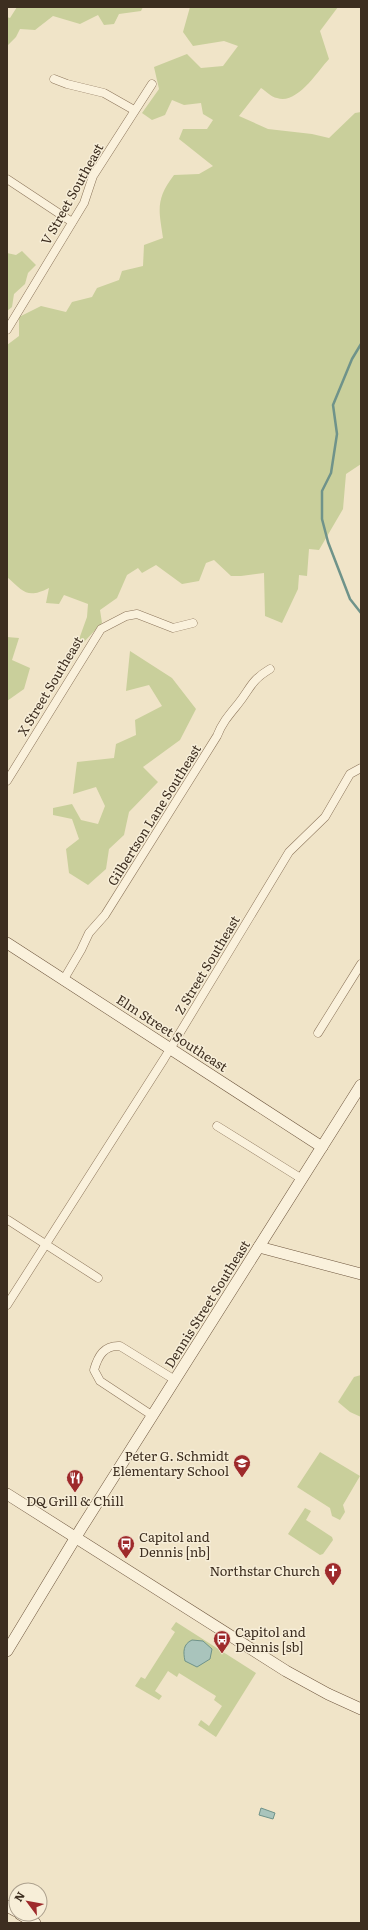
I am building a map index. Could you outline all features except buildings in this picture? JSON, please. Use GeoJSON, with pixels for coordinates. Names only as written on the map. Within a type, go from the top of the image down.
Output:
{"type":"FeatureCollection","features":[{"type":"Feature","properties":{"kind":"street"},"geometry":{"type":"LineString","coordinates":[[54,79],[67,84],[104,93],[134,110]]}},
{"type":"Feature","properties":{"kind":"street","name":"V Street Southeast"},"geometry":{"type":"LineString","coordinates":[[7,330],[84,203],[93,176],[152,84]]}},
{"type":"Feature","properties":{"kind":"street"},"geometry":{"type":"LineString","coordinates":[[7,179],[72,222]]}},
{"type":"Feature","properties":{"kind":"street","name":"X Street Southeast"},"geometry":{"type":"LineString","coordinates":[[7,781],[95,635],[101,629],[126,616],[137,614],[173,628],[193,623]]}},
{"type":"Feature","properties":{"kind":"street","name":"Gilbertson Lane Southeast"},"geometry":{"type":"LineString","coordinates":[[64,979],[81,950],[88,933],[105,915],[217,736],[225,718],[238,704],[255,678],[270,669]]}},
{"type":"Feature","properties":{"kind":"street","name":"Z Street Southeast"},"geometry":{"type":"LineString","coordinates":[[7,1305],[47,1246],[170,1049],[289,852],[325,817],[350,774],[361,768]]}},
{"type":"Feature","properties":{"kind":"street","name":"Elm Street Southeast"},"geometry":{"type":"LineString","coordinates":[[7,943],[322,1147]]}},
{"type":"Feature","properties":{"kind":"street"},"geometry":{"type":"LineString","coordinates":[[318,1033],[361,964]]}},
{"type":"Feature","properties":{"kind":"street","name":"Dennis Street Southeast"},"geometry":{"type":"LineString","coordinates":[[7,1651],[76,1537],[361,1085]]}},
{"type":"Feature","properties":{"kind":"street"},"geometry":{"type":"LineString","coordinates":[[217,1126],[302,1179]]}},
{"type":"Feature","properties":{"kind":"street"},"geometry":{"type":"LineString","coordinates":[[8,1220],[98,1278]]}},
{"type":"Feature","properties":{"kind":"street"},"geometry":{"type":"LineString","coordinates":[[259,1246],[361,1274]]}},
{"type":"Feature","properties":{"kind":"street"},"geometry":{"type":"LineString","coordinates":[[153,1416],[100,1381],[94,1370],[101,1354],[106,1348],[113,1345],[120,1346],[175,1380]]}},
{"type":"Feature","properties":{"kind":"street"},"geometry":{"type":"LineString","coordinates":[[7,1494],[286,1671],[361,1709]]}},
{"type":"Feature","properties":{"kind":"green space"},"geometry":{"type":"Polygon","coordinates":[[[17,7],[143,7],[141,11],[119,14],[114,24],[104,25],[98,15],[80,24],[53,16],[35,30],[20,29],[16,37],[7,46],[7,17],[10,18],[17,7]]]}},
{"type":"Feature","properties":{"kind":"green space"},"geometry":{"type":"Polygon","coordinates":[[[190,7],[338,7],[320,31],[329,59],[313,79],[292,97],[284,99],[277,98],[261,88],[239,116],[268,129],[312,134],[329,138],[355,113],[361,112],[361,464],[346,474],[343,509],[319,550],[309,549],[307,576],[299,575],[298,589],[282,623],[265,616],[264,573],[231,576],[214,560],[206,563],[199,581],[182,584],[156,565],[142,573],[138,568],[127,575],[117,598],[100,610],[102,623],[82,644],[78,642],[87,617],[88,604],[64,595],[59,604],[46,603],[49,588],[36,593],[26,592],[7,577],[7,345],[19,336],[19,317],[41,306],[66,312],[72,302],[92,297],[97,288],[119,280],[122,271],[143,266],[144,245],[163,238],[160,220],[161,199],[174,175],[199,174],[213,166],[179,139],[183,129],[207,129],[213,120],[203,114],[201,103],[184,105],[172,100],[165,115],[152,120],[142,113],[159,89],[154,67],[187,54],[201,68],[223,66],[238,46],[224,41],[193,46],[183,32],[190,7]]]}},
{"type":"Feature","properties":{"kind":"green space"},"geometry":{"type":"Polygon","coordinates":[[[22,251],[36,265],[28,273],[25,284],[14,294],[12,307],[7,311],[7,253],[16,255],[22,251]]]}},
{"type":"Feature","properties":{"kind":"green space"},"geometry":{"type":"Polygon","coordinates":[[[7,637],[19,638],[12,660],[30,668],[24,689],[7,701],[7,637]]]}},
{"type":"Feature","properties":{"kind":"green space"},"geometry":{"type":"Polygon","coordinates":[[[130,651],[172,678],[196,709],[180,740],[143,767],[158,782],[129,812],[124,835],[109,849],[106,869],[88,885],[69,873],[66,849],[79,839],[72,819],[53,815],[53,808],[72,804],[81,820],[98,824],[105,806],[96,787],[73,794],[77,762],[114,758],[116,744],[136,735],[135,720],[162,706],[149,685],[126,691],[130,651]]]}},
{"type":"Feature","properties":{"kind":"green space"},"geometry":{"type":"Polygon","coordinates":[[[361,1375],[361,1417],[350,1412],[338,1402],[354,1377],[361,1375]]]}},
{"type":"Feature","properties":{"kind":"green space"},"geometry":{"type":"Polygon","coordinates":[[[320,1452],[360,1476],[343,1505],[345,1512],[340,1520],[332,1516],[330,1508],[297,1487],[320,1452]]]}},
{"type":"Feature","properties":{"kind":"green space"},"geometry":{"type":"Polygon","coordinates":[[[305,1508],[311,1511],[306,1520],[332,1537],[333,1540],[323,1554],[320,1555],[288,1534],[305,1508]]]}},
{"type":"Feature","properties":{"kind":"green space"},"geometry":{"type":"Polygon","coordinates":[[[176,1622],[256,1673],[216,1737],[198,1725],[201,1720],[209,1726],[222,1706],[214,1700],[216,1696],[179,1673],[177,1677],[168,1671],[155,1691],[162,1696],[159,1700],[135,1686],[141,1677],[145,1679],[175,1632],[171,1629],[176,1622]]]}},
{"type":"Feature","properties":{"kind":"water"},"geometry":{"type":"Polygon","coordinates":[[[192,1640],[203,1641],[212,1649],[210,1659],[197,1667],[185,1661],[184,1658],[185,1646],[192,1640]]]}},
{"type":"Feature","properties":{"kind":"water"},"geometry":{"type":"Polygon","coordinates":[[[261,1808],[275,1813],[273,1819],[259,1815],[261,1808]]]}},
{"type":"Feature","properties":{"kind":"waterway"},"geometry":{"type":"LineString","coordinates":[[361,344],[352,359],[333,405],[337,434],[331,473],[322,491],[322,519],[328,542],[350,599],[361,613]]}},
{"type":"Feature","properties":{"kind":"place","name":"Peter G. Schmidt Elementary School"},"geometry":{"type":"Point","coordinates":[242,1478]}},
{"type":"Feature","properties":{"kind":"place","name":"DQ Grill & Chill"},"geometry":{"type":"Point","coordinates":[75,1493]}},
{"type":"Feature","properties":{"kind":"place","name":"Capitol and Dennis [nb]"},"geometry":{"type":"Point","coordinates":[126,1559]}},
{"type":"Feature","properties":{"kind":"place","name":"Northstar Church"},"geometry":{"type":"Point","coordinates":[333,1586]}},
{"type":"Feature","properties":{"kind":"place","name":"Capitol and Dennis [sb]"},"geometry":{"type":"Point","coordinates":[222,1654]}}]}
